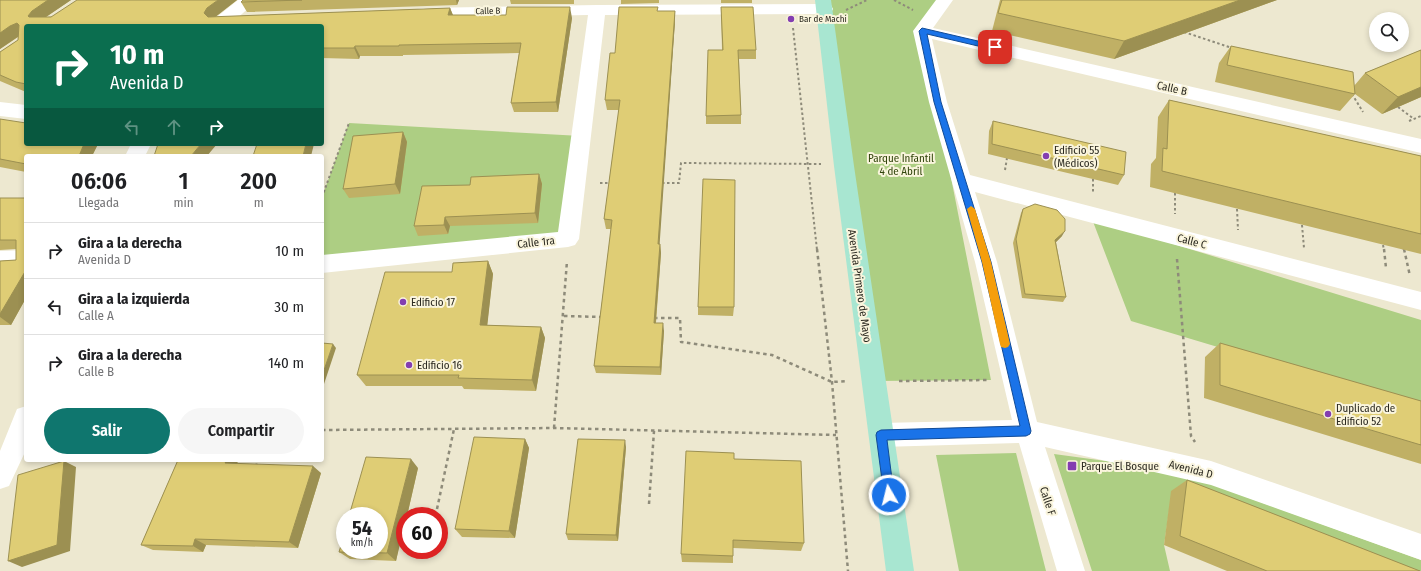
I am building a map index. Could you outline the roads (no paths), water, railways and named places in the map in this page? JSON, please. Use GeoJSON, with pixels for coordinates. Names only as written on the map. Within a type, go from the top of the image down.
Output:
{"type":"FeatureCollection","features":[{"type":"Feature","properties":{"kind":"main road","name":"Avenida Primero de Mayo"},"geometry":{"type":"LineString","coordinates":[[831,7],[844,166],[900,571]]}},
{"type":"Feature","properties":{"kind":"street"},"geometry":{"type":"LineString","coordinates":[[222,23],[249,0]]}},
{"type":"Feature","properties":{"kind":"street"},"geometry":{"type":"LineString","coordinates":[[920,22],[944,0]]}},
{"type":"Feature","properties":{"kind":"street","name":"Calle B"},"geometry":{"type":"LineString","coordinates":[[407,13],[790,9],[831,7]]}},
{"type":"Feature","properties":{"kind":"street","name":"Calle 1ra"},"geometry":{"type":"LineString","coordinates":[[324,264],[568,239],[597,10]]}},
{"type":"Feature","properties":{"kind":"street"},"geometry":{"type":"LineString","coordinates":[[222,23],[248,19]]}},
{"type":"Feature","properties":{"kind":"street","name":"Calle B"},"geometry":{"type":"LineString","coordinates":[[920,22],[1421,146]]}},
{"type":"Feature","properties":{"kind":"street","name":"Calle F"},"geometry":{"type":"LineString","coordinates":[[920,22],[938,102],[963,181],[986,262],[1026,431],[1071,571]]}},
{"type":"Feature","properties":{"kind":"street"},"geometry":{"type":"LineString","coordinates":[[0,109],[24,112]]}},
{"type":"Feature","properties":{"kind":"street","name":"Calle C"},"geometry":{"type":"LineString","coordinates":[[963,181],[1421,301]]}},
{"type":"Feature","properties":{"kind":"street"},"geometry":{"type":"LineString","coordinates":[[0,260],[24,259]]}},
{"type":"Feature","properties":{"kind":"street"},"geometry":{"type":"LineString","coordinates":[[0,477],[8,447],[24,420]]}},
{"type":"Feature","properties":{"kind":"street","name":"Avenida D"},"geometry":{"type":"LineString","coordinates":[[881,435],[1026,431],[1211,473],[1421,547]]}},
{"type":"Feature","properties":{"kind":"place","name":"Bar de Machi"},"geometry":{"type":"Point","coordinates":[791,19]}},
{"type":"Feature","properties":{"kind":"place","name":"Edificio 55 (Médicos)"},"geometry":{"type":"Point","coordinates":[1046,156]}},
{"type":"Feature","properties":{"kind":"place","name":"Edificio 17"},"geometry":{"type":"Point","coordinates":[403,302]}},
{"type":"Feature","properties":{"kind":"place","name":"Edificio 16"},"geometry":{"type":"Point","coordinates":[409,365]}},
{"type":"Feature","properties":{"kind":"place","name":"Duplicado de Edificio 52"},"geometry":{"type":"Point","coordinates":[1328,414]}},
{"type":"Feature","properties":{"kind":"place","name":"Parque El Bosque"},"geometry":{"type":"Point","coordinates":[1072,466]}},
{"type":"Feature","properties":{"kind":"park label","name":"Parque Infantil 4 de Abril"},"geometry":{"type":"Point","coordinates":[901,164]}}]}
